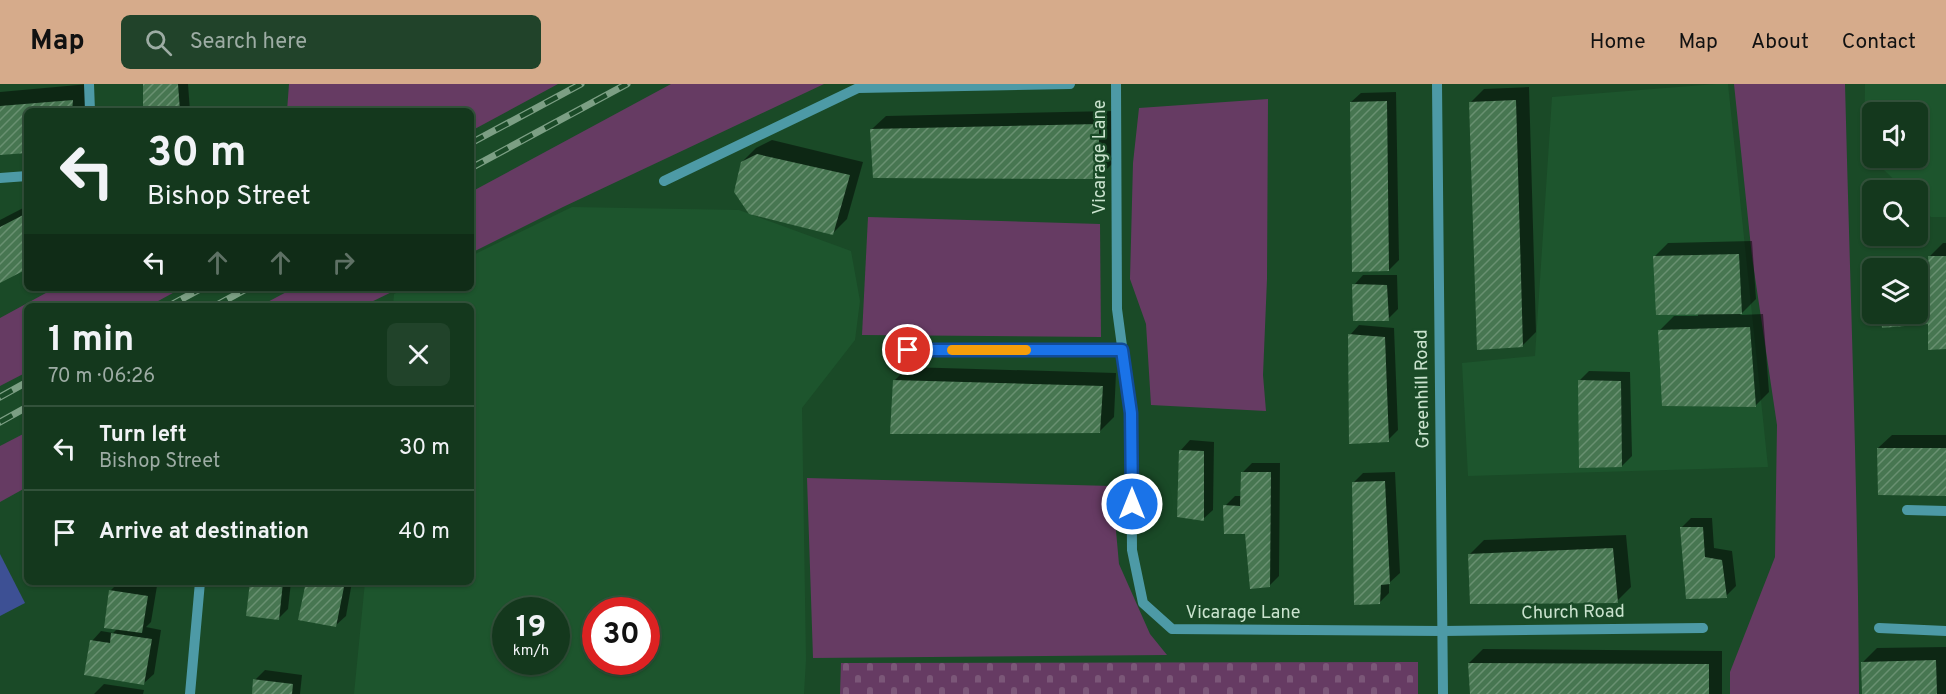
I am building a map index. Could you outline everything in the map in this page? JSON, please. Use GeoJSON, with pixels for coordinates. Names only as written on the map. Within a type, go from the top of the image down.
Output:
{"type":"FeatureCollection","features":[{"type":"Feature","properties":{"kind":"street"},"geometry":{"type":"LineString","coordinates":[[89,84],[90,108]]}},
{"type":"Feature","properties":{"kind":"street"},"geometry":{"type":"LineString","coordinates":[[664,181],[858,88],[1070,84]]}},
{"type":"Feature","properties":{"kind":"street","name":"Vicarage Lane"},"geometry":{"type":"LineString","coordinates":[[1116,84],[1117,309],[1131,413],[1132,550],[1143,603],[1172,629],[1442,631]]}},
{"type":"Feature","properties":{"kind":"street","name":"Greenhill Road"},"geometry":{"type":"LineString","coordinates":[[1437,84],[1443,694]]}},
{"type":"Feature","properties":{"kind":"street"},"geometry":{"type":"LineString","coordinates":[[0,178],[24,176]]}},
{"type":"Feature","properties":{"kind":"street"},"geometry":{"type":"LineString","coordinates":[[908,350],[1122,350]]}},
{"type":"Feature","properties":{"kind":"street"},"geometry":{"type":"LineString","coordinates":[[1907,510],[1946,511]]}},
{"type":"Feature","properties":{"kind":"street"},"geometry":{"type":"LineString","coordinates":[[189,694],[200,585]]}},
{"type":"Feature","properties":{"kind":"street","name":"Church Road"},"geometry":{"type":"LineString","coordinates":[[1442,631],[1703,628]]}},
{"type":"Feature","properties":{"kind":"street"},"geometry":{"type":"LineString","coordinates":[[1879,628],[1946,631]]}},
{"type":"Feature","properties":{"kind":"shaded area"},"geometry":{"type":"Polygon","coordinates":[[[1728,84],[1768,467],[1468,476],[1462,363],[1535,356],[1552,97],[1728,84]]]}},
{"type":"Feature","properties":{"kind":"shaded area"},"geometry":{"type":"Polygon","coordinates":[[[1865,84],[1946,84],[1946,217],[1931,217],[1928,214],[1928,180],[1894,180],[1882,168],[1928,168],[1928,102],[1865,102],[1865,84]]]}},
{"type":"Feature","properties":{"kind":"shaded area"},"geometry":{"type":"Polygon","coordinates":[[[572,207],[739,210],[851,251],[860,301],[855,340],[802,408],[806,660],[804,694],[354,694],[365,585],[474,585],[474,303],[393,303],[394,294],[400,291],[474,291],[474,255],[572,207]]]}},
{"type":"Feature","properties":{"kind":"green space"},"geometry":{"type":"Polygon","coordinates":[[[289,84],[558,84],[474,129],[474,108],[287,108],[289,84]]]}},
{"type":"Feature","properties":{"kind":"green space"},"geometry":{"type":"Polygon","coordinates":[[[671,84],[824,84],[474,252],[474,190],[671,84]]]}},
{"type":"Feature","properties":{"kind":"green space"},"geometry":{"type":"Polygon","coordinates":[[[1734,84],[1845,84],[1859,694],[1730,694],[1730,672],[1775,557],[1777,425],[1752,257],[1734,84]]]}},
{"type":"Feature","properties":{"kind":"green space"},"geometry":{"type":"Polygon","coordinates":[[[1268,99],[1267,279],[1263,375],[1266,411],[1151,405],[1146,324],[1130,279],[1133,163],[1139,108],[1268,99]]]}},
{"type":"Feature","properties":{"kind":"green space"},"geometry":{"type":"Polygon","coordinates":[[[868,217],[1100,224],[1101,337],[862,335],[868,217]]]}},
{"type":"Feature","properties":{"kind":"green space"},"geometry":{"type":"Polygon","coordinates":[[[50,291],[176,291],[154,303],[28,303],[50,291]]]}},
{"type":"Feature","properties":{"kind":"green space"},"geometry":{"type":"Polygon","coordinates":[[[288,291],[394,291],[369,303],[266,303],[288,291]]]}},
{"type":"Feature","properties":{"kind":"green space"},"geometry":{"type":"Polygon","coordinates":[[[24,305],[24,374],[0,386],[0,318],[24,305]]]}},
{"type":"Feature","properties":{"kind":"green space"},"geometry":{"type":"Polygon","coordinates":[[[24,434],[24,489],[0,502],[0,446],[24,434]]]}},
{"type":"Feature","properties":{"kind":"green space"},"geometry":{"type":"Polygon","coordinates":[[[807,478],[1112,486],[1119,564],[1150,634],[1167,655],[813,658],[807,478]]]}},
{"type":"Feature","properties":{"kind":"green space"},"geometry":{"type":"Polygon","coordinates":[[[1418,662],[1418,694],[840,694],[841,663],[1418,662]]]}},
{"type":"Feature","properties":{"kind":"water"},"geometry":{"type":"Polygon","coordinates":[[[0,554],[25,603],[0,616],[0,554]]]}},
{"type":"Feature","properties":{"kind":"building"},"geometry":{"type":"Polygon","coordinates":[[[143,84],[178,84],[180,108],[143,108],[143,84]]]}},
{"type":"Feature","properties":{"kind":"building"},"geometry":{"type":"Polygon","coordinates":[[[73,100],[72,108],[24,108],[24,153],[0,155],[0,106],[73,100]]]}},
{"type":"Feature","properties":{"kind":"building"},"geometry":{"type":"Polygon","coordinates":[[[1516,100],[1523,347],[1477,350],[1469,102],[1516,100]]]}},
{"type":"Feature","properties":{"kind":"building"},"geometry":{"type":"Polygon","coordinates":[[[1387,101],[1389,271],[1352,272],[1350,102],[1387,101]]]}},
{"type":"Feature","properties":{"kind":"building"},"geometry":{"type":"Polygon","coordinates":[[[1099,124],[1099,179],[873,178],[870,129],[1099,124]]]}},
{"type":"Feature","properties":{"kind":"building"},"geometry":{"type":"Polygon","coordinates":[[[757,154],[850,175],[833,235],[749,214],[734,192],[741,162],[757,154]]]}},
{"type":"Feature","properties":{"kind":"building"},"geometry":{"type":"Polygon","coordinates":[[[24,215],[24,271],[0,283],[0,227],[24,215]]]}},
{"type":"Feature","properties":{"kind":"building"},"geometry":{"type":"Polygon","coordinates":[[[1739,254],[1742,314],[1656,315],[1653,256],[1739,254]]]}},
{"type":"Feature","properties":{"kind":"building"},"geometry":{"type":"Polygon","coordinates":[[[1928,256],[1946,256],[1946,349],[1928,350],[1928,286],[1930,286],[1928,256]]]}},
{"type":"Feature","properties":{"kind":"building"},"geometry":{"type":"Polygon","coordinates":[[[1352,284],[1387,285],[1389,321],[1353,321],[1352,284]]]}},
{"type":"Feature","properties":{"kind":"building"},"geometry":{"type":"Polygon","coordinates":[[[1882,324],[1928,324],[1882,328],[1882,324]]]}},
{"type":"Feature","properties":{"kind":"building"},"geometry":{"type":"Polygon","coordinates":[[[1750,327],[1756,407],[1662,406],[1658,330],[1750,327]]]}},
{"type":"Feature","properties":{"kind":"building"},"geometry":{"type":"Polygon","coordinates":[[[1348,334],[1385,337],[1389,442],[1349,444],[1348,334]]]}},
{"type":"Feature","properties":{"kind":"building"},"geometry":{"type":"Polygon","coordinates":[[[893,380],[1103,386],[1100,433],[890,434],[893,380]]]}},
{"type":"Feature","properties":{"kind":"building"},"geometry":{"type":"Polygon","coordinates":[[[1578,380],[1621,381],[1622,467],[1579,468],[1578,380]]]}},
{"type":"Feature","properties":{"kind":"building"},"geometry":{"type":"Polygon","coordinates":[[[1877,448],[1946,448],[1946,496],[1878,495],[1877,448]]]}},
{"type":"Feature","properties":{"kind":"building"},"geometry":{"type":"Polygon","coordinates":[[[1179,450],[1204,451],[1204,521],[1177,517],[1179,450]]]}},
{"type":"Feature","properties":{"kind":"building"},"geometry":{"type":"Polygon","coordinates":[[[1241,472],[1271,472],[1270,587],[1250,589],[1245,534],[1224,534],[1223,505],[1240,506],[1241,472]]]}},
{"type":"Feature","properties":{"kind":"building"},"geometry":{"type":"Polygon","coordinates":[[[1385,481],[1390,584],[1381,585],[1380,604],[1354,605],[1352,482],[1385,481]]]}},
{"type":"Feature","properties":{"kind":"building"},"geometry":{"type":"Polygon","coordinates":[[[1680,527],[1703,527],[1705,557],[1722,560],[1727,598],[1686,599],[1680,527]]]}},
{"type":"Feature","properties":{"kind":"building"},"geometry":{"type":"Polygon","coordinates":[[[1613,548],[1618,603],[1470,604],[1468,554],[1613,548]]]}},
{"type":"Feature","properties":{"kind":"building"},"geometry":{"type":"Polygon","coordinates":[[[250,585],[283,585],[279,620],[246,616],[250,585]]]}},
{"type":"Feature","properties":{"kind":"building"},"geometry":{"type":"Polygon","coordinates":[[[305,585],[344,585],[336,627],[298,620],[305,585]]]}},
{"type":"Feature","properties":{"kind":"building"},"geometry":{"type":"Polygon","coordinates":[[[109,590],[148,596],[142,633],[104,628],[109,590]]]}},
{"type":"Feature","properties":{"kind":"building"},"geometry":{"type":"Polygon","coordinates":[[[111,633],[152,639],[144,685],[84,675],[90,640],[110,643],[111,633]]]}},
{"type":"Feature","properties":{"kind":"building"},"geometry":{"type":"Polygon","coordinates":[[[1936,660],[1937,694],[1862,694],[1861,662],[1936,660]]]}},
{"type":"Feature","properties":{"kind":"building"},"geometry":{"type":"Polygon","coordinates":[[[1468,663],[1709,664],[1709,694],[1470,694],[1468,663]]]}},
{"type":"Feature","properties":{"kind":"building"},"geometry":{"type":"Polygon","coordinates":[[[253,679],[293,684],[292,694],[252,694],[253,679]]]}},
{"type":"Feature","properties":{"kind":"railway"},"geometry":{"type":"LineString","coordinates":[[474,141],[581,84]]}},
{"type":"Feature","properties":{"kind":"railway"},"geometry":{"type":"LineString","coordinates":[[474,166],[627,84]]}},
{"type":"Feature","properties":{"kind":"railway"},"geometry":{"type":"LineString","coordinates":[[174,303],[196,291]]}},
{"type":"Feature","properties":{"kind":"railway"},"geometry":{"type":"LineString","coordinates":[[220,303],[242,291]]}},
{"type":"Feature","properties":{"kind":"railway"},"geometry":{"type":"LineString","coordinates":[[0,397],[24,384]]}},
{"type":"Feature","properties":{"kind":"railway"},"geometry":{"type":"LineString","coordinates":[[0,422],[24,409]]}},
{"type":"Feature","properties":{"kind":"slow traffic"},"geometry":{"type":"LineString","coordinates":[[952,350],[1026,350]]}},
{"type":"Feature","properties":{"kind":"route"},"geometry":{"type":"LineString","coordinates":[[908,350],[1122,350],[1131,413],[1132,504]]}}]}
